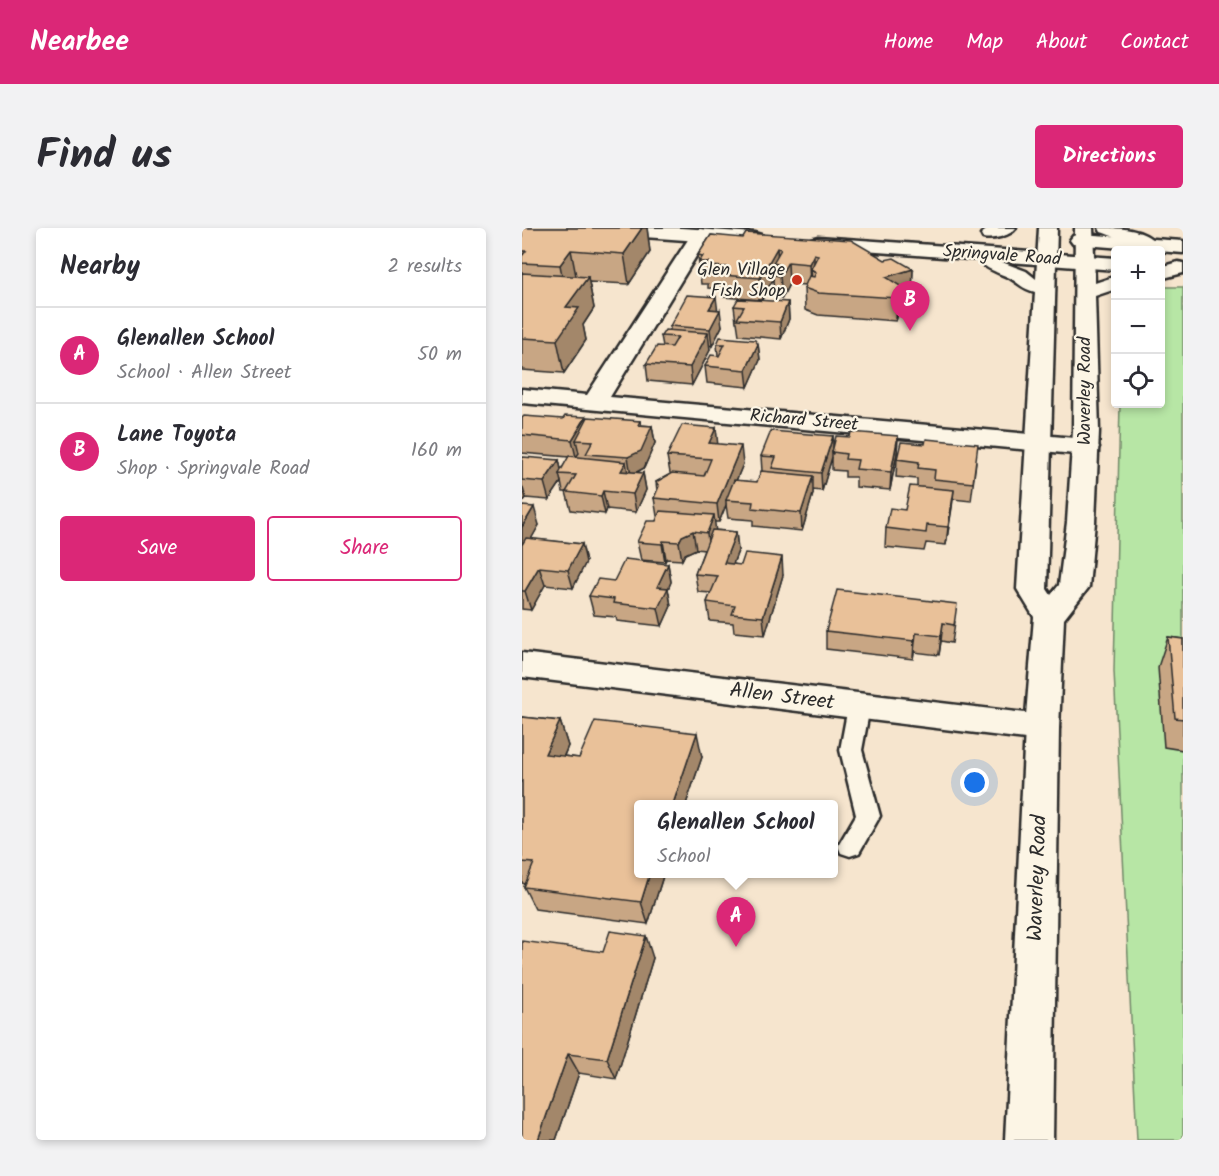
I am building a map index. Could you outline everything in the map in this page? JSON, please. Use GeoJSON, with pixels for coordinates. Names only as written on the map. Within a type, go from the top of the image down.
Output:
{"type":"FeatureCollection","features":[{"type":"Feature","properties":{"kind":"main road"},"geometry":{"type":"LineString","coordinates":[[602,228],[775,241]]}},
{"type":"Feature","properties":{"kind":"main road"},"geometry":{"type":"LineString","coordinates":[[1108,228],[1137,237],[1147,244]]}},
{"type":"Feature","properties":{"kind":"main road","name":"Springvale Road"},"geometry":{"type":"LineString","coordinates":[[969,233],[998,231],[1084,234],[1183,247]]}},
{"type":"Feature","properties":{"kind":"main road","name":"Waverley Road"},"geometry":{"type":"LineString","coordinates":[[1029,1140],[1042,728],[1049,617],[1032,589],[1047,233]]}},
{"type":"Feature","properties":{"kind":"main road","name":"Waverley Road"},"geometry":{"type":"LineString","coordinates":[[1049,617],[1074,587],[1086,447],[1084,234]]}},
{"type":"Feature","properties":{"kind":"main road"},"geometry":{"type":"LineString","coordinates":[[594,403],[700,235]]}},
{"type":"Feature","properties":{"kind":"main road","name":"Springvale Road"},"geometry":{"type":"LineString","coordinates":[[803,242],[1111,264]]}},
{"type":"Feature","properties":{"kind":"main road"},"geometry":{"type":"LineString","coordinates":[[984,255],[995,266],[1019,275],[1027,283],[1046,289]]}},
{"type":"Feature","properties":{"kind":"main road"},"geometry":{"type":"LineString","coordinates":[[1085,293],[1111,284]]}},
{"type":"Feature","properties":{"kind":"main road","name":"Richard Street"},"geometry":{"type":"LineString","coordinates":[[522,396],[1086,447]]}},
{"type":"Feature","properties":{"kind":"main road","name":"Allen Street"},"geometry":{"type":"LineString","coordinates":[[522,665],[1042,728]]}},
{"type":"Feature","properties":{"kind":"lane"},"geometry":{"type":"LineString","coordinates":[[850,846],[868,816],[851,750],[859,706]]}},
{"type":"Feature","properties":{"kind":"green space"},"geometry":{"type":"Polygon","coordinates":[[[1165,287],[1183,287],[1183,1140],[1137,1140],[1114,671],[1120,408],[1165,408],[1165,287]]]}},
{"type":"Feature","properties":{"kind":"building"},"geometry":{"type":"Polygon","coordinates":[[[522,228],[642,228],[624,254],[571,250],[560,265],[522,263],[522,256],[526,251],[522,251],[522,228]]]}},
{"type":"Feature","properties":{"kind":"building"},"geometry":{"type":"Polygon","coordinates":[[[746,233],[851,240],[885,260],[894,258],[913,269],[886,277],[905,289],[899,291],[897,298],[818,293],[804,288],[809,276],[814,277],[816,272],[811,269],[818,255],[814,254],[809,264],[788,262],[780,276],[773,275],[778,264],[773,263],[781,249],[777,248],[760,278],[722,275],[726,267],[706,266],[708,262],[699,262],[703,256],[698,255],[711,235],[743,238],[746,233]]]}},
{"type":"Feature","properties":{"kind":"building"},"geometry":{"type":"Polygon","coordinates":[[[522,273],[588,277],[566,307],[579,308],[557,340],[522,338],[522,273]]]}},
{"type":"Feature","properties":{"kind":"building"},"geometry":{"type":"Polygon","coordinates":[[[687,295],[716,297],[709,309],[720,310],[710,329],[670,326],[687,295]]]}},
{"type":"Feature","properties":{"kind":"building"},"geometry":{"type":"Polygon","coordinates":[[[738,299],[788,302],[780,322],[737,319],[744,307],[734,306],[738,299]]]}},
{"type":"Feature","properties":{"kind":"building"},"geometry":{"type":"Polygon","coordinates":[[[665,330],[708,333],[690,367],[646,364],[657,346],[672,347],[678,337],[661,336],[665,330]]]}},
{"type":"Feature","properties":{"kind":"building"},"geometry":{"type":"Polygon","coordinates":[[[720,337],[755,340],[758,344],[746,370],[705,366],[711,355],[719,356],[725,344],[717,344],[720,337]]]}},
{"type":"Feature","properties":{"kind":"building"},"geometry":{"type":"Polygon","coordinates":[[[524,416],[563,419],[565,416],[586,417],[572,440],[522,435],[524,416]]]}},
{"type":"Feature","properties":{"kind":"building"},"geometry":{"type":"Polygon","coordinates":[[[588,417],[640,421],[638,425],[652,426],[641,451],[628,457],[586,454],[593,441],[576,440],[588,417]]]}},
{"type":"Feature","properties":{"kind":"building"},"geometry":{"type":"Polygon","coordinates":[[[682,425],[716,428],[709,443],[741,446],[717,504],[654,498],[659,486],[656,482],[672,473],[704,476],[711,459],[667,456],[682,425]]]}},
{"type":"Feature","properties":{"kind":"building"},"geometry":{"type":"Polygon","coordinates":[[[771,431],[833,436],[821,473],[772,468],[776,457],[761,456],[771,431]]]}},
{"type":"Feature","properties":{"kind":"building"},"geometry":{"type":"Polygon","coordinates":[[[851,432],[898,436],[891,472],[856,469],[858,460],[845,459],[846,454],[832,452],[836,436],[850,437],[851,432]]]}},
{"type":"Feature","properties":{"kind":"building"},"geometry":{"type":"Polygon","coordinates":[[[926,439],[978,444],[973,483],[934,479],[935,470],[918,468],[919,462],[897,459],[901,442],[925,444],[926,439]]]}},
{"type":"Feature","properties":{"kind":"building"},"geometry":{"type":"Polygon","coordinates":[[[569,456],[626,462],[621,471],[643,473],[633,494],[603,491],[601,496],[566,492],[576,475],[559,474],[569,456]]]}},
{"type":"Feature","properties":{"kind":"building"},"geometry":{"type":"Polygon","coordinates":[[[523,457],[559,460],[544,482],[522,480],[523,457]]]}},
{"type":"Feature","properties":{"kind":"building"},"geometry":{"type":"Polygon","coordinates":[[[761,471],[813,476],[801,513],[752,508],[753,502],[726,500],[734,480],[757,482],[761,471]]]}},
{"type":"Feature","properties":{"kind":"building"},"geometry":{"type":"Polygon","coordinates":[[[910,486],[954,490],[948,527],[927,525],[926,533],[886,528],[890,508],[905,510],[910,486]]]}},
{"type":"Feature","properties":{"kind":"building"},"geometry":{"type":"Polygon","coordinates":[[[522,506],[534,507],[522,527],[522,506]]]}},
{"type":"Feature","properties":{"kind":"building"},"geometry":{"type":"Polygon","coordinates":[[[660,511],[714,515],[707,533],[693,531],[682,536],[679,542],[663,541],[662,544],[637,542],[647,521],[656,521],[660,511]]]}},
{"type":"Feature","properties":{"kind":"building"},"geometry":{"type":"Polygon","coordinates":[[[712,530],[736,532],[724,563],[741,565],[745,553],[782,557],[763,617],[732,614],[735,606],[707,602],[718,576],[695,574],[712,530]]]}},
{"type":"Feature","properties":{"kind":"building"},"geometry":{"type":"Polygon","coordinates":[[[526,538],[582,544],[568,570],[539,567],[525,591],[522,591],[522,545],[526,538]]]}},
{"type":"Feature","properties":{"kind":"building"},"geometry":{"type":"Polygon","coordinates":[[[625,559],[668,564],[657,587],[668,588],[658,608],[613,603],[614,599],[589,596],[598,579],[614,581],[625,559]]]}},
{"type":"Feature","properties":{"kind":"building"},"geometry":{"type":"Polygon","coordinates":[[[837,590],[957,604],[954,625],[943,623],[941,636],[916,633],[914,641],[826,631],[837,590]]]}},
{"type":"Feature","properties":{"kind":"building"},"geometry":{"type":"Polygon","coordinates":[[[1168,637],[1183,639],[1183,719],[1175,718],[1168,637]]]}},
{"type":"Feature","properties":{"kind":"building"},"geometry":{"type":"Polygon","coordinates":[[[522,717],[560,721],[545,754],[579,758],[595,721],[697,733],[674,800],[634,800],[634,878],[648,878],[641,902],[524,887],[534,863],[522,862],[522,717]]]}},
{"type":"Feature","properties":{"kind":"building"},"geometry":{"type":"Polygon","coordinates":[[[610,931],[646,936],[607,1059],[568,1054],[538,1140],[522,1140],[522,941],[603,952],[610,931]]]}},
{"type":"Feature","properties":{"kind":"place","name":"Glen Village Fish Shop"},"geometry":{"type":"Point","coordinates":[797,280]}},
{"type":"Feature","properties":{"kind":"place","name":"Lane Toyota"},"geometry":{"type":"Point","coordinates":[910,331]}},
{"type":"Feature","properties":{"kind":"place","name":"Glenallen School"},"geometry":{"type":"Point","coordinates":[736,947]}}]}
